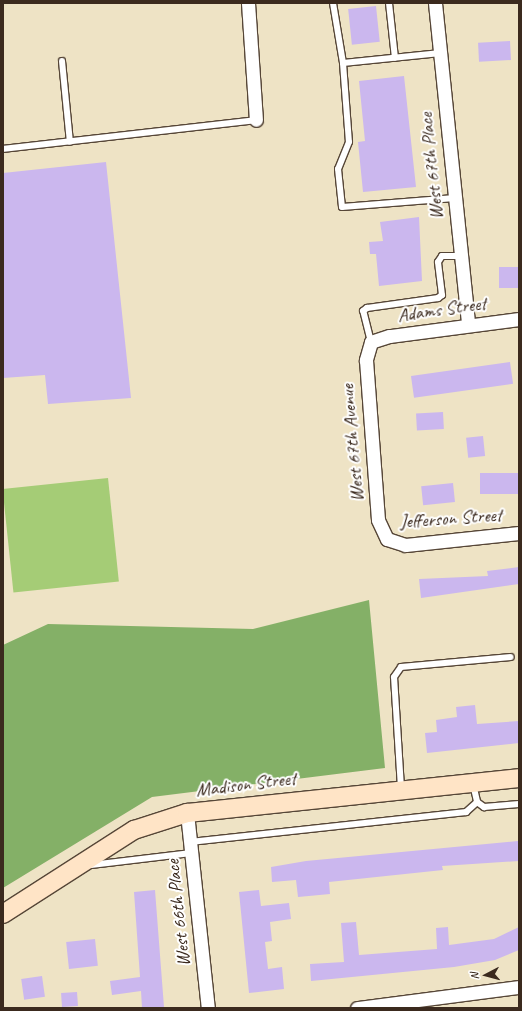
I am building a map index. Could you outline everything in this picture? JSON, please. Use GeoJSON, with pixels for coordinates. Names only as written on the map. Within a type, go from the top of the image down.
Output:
{"type":"FeatureCollection","features":[{"type":"Feature","properties":{"kind":"street"},"geometry":{"type":"LineString","coordinates":[[248,3],[256,120]]}},
{"type":"Feature","properties":{"kind":"street","name":"West 67th Place"},"geometry":{"type":"LineString","coordinates":[[434,3],[468,324]]}},
{"type":"Feature","properties":{"kind":"street","name":"Adams Street"},"geometry":{"type":"LineString","coordinates":[[371,342],[468,324],[519,319]]}},
{"type":"Feature","properties":{"kind":"street","name":"West 67th Avenue"},"geometry":{"type":"LineString","coordinates":[[371,342],[366,360],[378,520],[387,539]]}},
{"type":"Feature","properties":{"kind":"street","name":"Jefferson Street"},"geometry":{"type":"LineString","coordinates":[[387,539],[406,545],[519,533]]}},
{"type":"Feature","properties":{"kind":"street","name":"Madison Street"},"geometry":{"type":"LineString","coordinates":[[3,914],[134,830],[187,813],[401,788],[519,778]]}},
{"type":"Feature","properties":{"kind":"street","name":"West 66th Place"},"geometry":{"type":"LineString","coordinates":[[187,813],[208,1008]]}},
{"type":"Feature","properties":{"kind":"street"},"geometry":{"type":"LineString","coordinates":[[357,1008],[519,987]]}},
{"type":"Feature","properties":{"kind":"lane"},"geometry":{"type":"LineString","coordinates":[[333,3],[343,63],[349,142],[338,169],[342,207],[455,198]]}},
{"type":"Feature","properties":{"kind":"lane"},"geometry":{"type":"LineString","coordinates":[[389,3],[395,58]]}},
{"type":"Feature","properties":{"kind":"lane"},"geometry":{"type":"LineString","coordinates":[[343,63],[440,53]]}},
{"type":"Feature","properties":{"kind":"lane"},"geometry":{"type":"LineString","coordinates":[[62,61],[70,142]]}},
{"type":"Feature","properties":{"kind":"lane"},"geometry":{"type":"LineString","coordinates":[[3,149],[256,120]]}},
{"type":"Feature","properties":{"kind":"lane"},"geometry":{"type":"LineString","coordinates":[[371,342],[363,311],[367,308],[438,298],[442,295],[438,262],[442,256],[461,256]]}},
{"type":"Feature","properties":{"kind":"lane"},"geometry":{"type":"LineString","coordinates":[[401,788],[394,677],[401,667],[511,657]]}},
{"type":"Feature","properties":{"kind":"lane"},"geometry":{"type":"LineString","coordinates":[[473,782],[477,802],[484,807],[519,804]]}},
{"type":"Feature","properties":{"kind":"lane"},"geometry":{"type":"LineString","coordinates":[[75,867],[191,848],[466,812],[477,802]]}},
{"type":"Feature","properties":{"kind":"green space"},"geometry":{"type":"Polygon","coordinates":[[[108,478],[119,581],[13,593],[3,489],[108,478]]]}},
{"type":"Feature","properties":{"kind":"green space"},"geometry":{"type":"Polygon","coordinates":[[[369,600],[385,768],[152,797],[3,888],[3,645],[48,624],[253,629],[369,600]]]}},
{"type":"Feature","properties":{"kind":"building"},"geometry":{"type":"Polygon","coordinates":[[[376,6],[380,42],[352,45],[348,9],[376,6]]]}},
{"type":"Feature","properties":{"kind":"building"},"geometry":{"type":"Polygon","coordinates":[[[510,41],[511,60],[479,62],[478,43],[510,41]]]}},
{"type":"Feature","properties":{"kind":"building"},"geometry":{"type":"Polygon","coordinates":[[[404,76],[416,187],[363,192],[358,142],[365,141],[359,81],[404,76]]]}},
{"type":"Feature","properties":{"kind":"building"},"geometry":{"type":"Polygon","coordinates":[[[106,162],[131,398],[48,404],[45,375],[3,378],[3,173],[106,162]]]}},
{"type":"Feature","properties":{"kind":"building"},"geometry":{"type":"Polygon","coordinates":[[[419,217],[422,281],[379,286],[376,254],[370,254],[369,242],[383,241],[380,222],[419,217]]]}},
{"type":"Feature","properties":{"kind":"building"},"geometry":{"type":"Polygon","coordinates":[[[499,267],[519,267],[519,288],[499,288],[499,267]]]}},
{"type":"Feature","properties":{"kind":"building"},"geometry":{"type":"Polygon","coordinates":[[[510,362],[513,384],[414,398],[411,376],[510,362]]]}},
{"type":"Feature","properties":{"kind":"building"},"geometry":{"type":"Polygon","coordinates":[[[443,412],[444,429],[417,430],[416,413],[443,412]]]}},
{"type":"Feature","properties":{"kind":"building"},"geometry":{"type":"Polygon","coordinates":[[[483,436],[485,456],[468,458],[466,438],[483,436]]]}},
{"type":"Feature","properties":{"kind":"building"},"geometry":{"type":"Polygon","coordinates":[[[480,473],[519,473],[519,494],[480,494],[480,473]]]}},
{"type":"Feature","properties":{"kind":"building"},"geometry":{"type":"Polygon","coordinates":[[[453,483],[455,502],[423,505],[421,486],[453,483]]]}},
{"type":"Feature","properties":{"kind":"building"},"geometry":{"type":"Polygon","coordinates":[[[519,567],[519,584],[421,598],[419,579],[488,576],[487,571],[519,567]]]}},
{"type":"Feature","properties":{"kind":"building"},"geometry":{"type":"Polygon","coordinates":[[[475,705],[477,724],[519,721],[519,743],[427,753],[425,733],[437,732],[436,720],[457,717],[456,707],[475,705]]]}},
{"type":"Feature","properties":{"kind":"building"},"geometry":{"type":"Polygon","coordinates":[[[518,841],[519,861],[442,866],[443,870],[329,882],[330,894],[298,897],[296,880],[272,882],[271,867],[306,861],[518,841]]]}},
{"type":"Feature","properties":{"kind":"building"},"geometry":{"type":"Polygon","coordinates":[[[155,890],[164,1007],[142,1008],[141,991],[112,995],[110,981],[140,977],[134,892],[155,890]]]}},
{"type":"Feature","properties":{"kind":"building"},"geometry":{"type":"Polygon","coordinates":[[[259,890],[261,906],[289,903],[291,919],[270,922],[272,941],[265,942],[268,969],[282,967],[284,989],[249,993],[239,892],[259,890]]]}},
{"type":"Feature","properties":{"kind":"building"},"geometry":{"type":"Polygon","coordinates":[[[356,922],[359,955],[437,949],[436,928],[448,927],[449,945],[494,939],[519,927],[519,950],[495,960],[454,967],[311,981],[310,964],[344,962],[341,923],[356,922]]]}},
{"type":"Feature","properties":{"kind":"building"},"geometry":{"type":"Polygon","coordinates":[[[95,939],[98,966],[69,969],[66,942],[95,939]]]}},
{"type":"Feature","properties":{"kind":"building"},"geometry":{"type":"Polygon","coordinates":[[[42,976],[45,997],[24,1000],[21,979],[42,976]]]}},
{"type":"Feature","properties":{"kind":"building"},"geometry":{"type":"Polygon","coordinates":[[[77,992],[78,1006],[62,1007],[61,993],[77,992]]]}}]}
